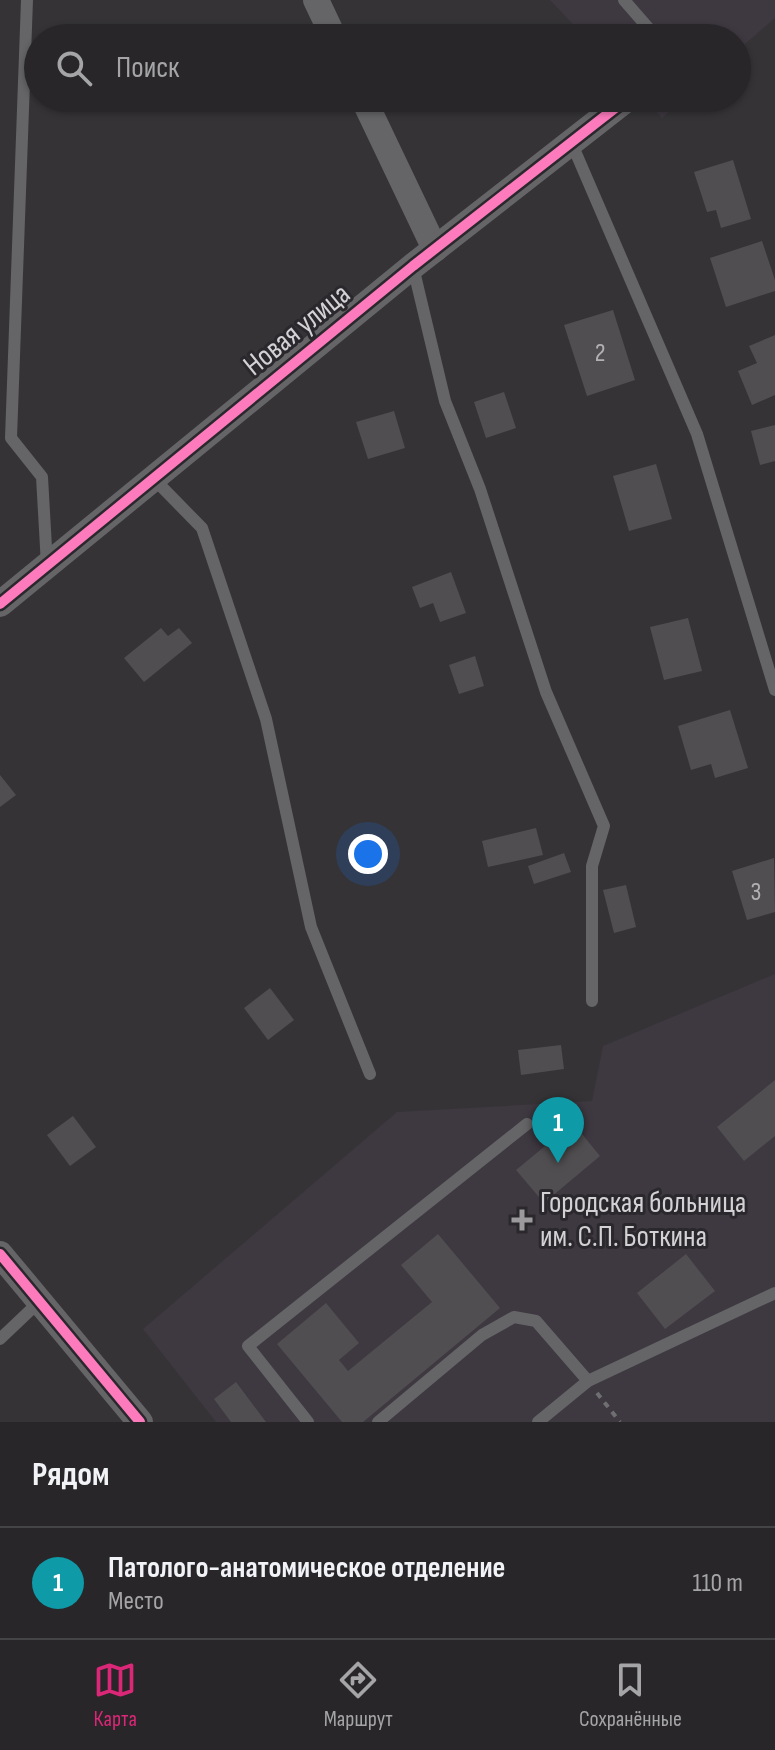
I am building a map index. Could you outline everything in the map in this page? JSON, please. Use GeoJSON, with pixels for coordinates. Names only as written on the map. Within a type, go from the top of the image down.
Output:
{"type":"FeatureCollection","features":[{"type":"Feature","properties":{"kind":"street"},"geometry":{"type":"LineString","coordinates":[[316,0],[327,24]]}},
{"type":"Feature","properties":{"kind":"street"},"geometry":{"type":"LineString","coordinates":[[370,112],[435,249]]}},
{"type":"Feature","properties":{"kind":"street","name":"Новая улица"},"geometry":{"type":"LineString","coordinates":[[0,604],[413,266],[611,112]]}},
{"type":"Feature","properties":{"kind":"street"},"geometry":{"type":"LineString","coordinates":[[0,1254],[140,1422]]}},
{"type":"Feature","properties":{"kind":"lane"},"geometry":{"type":"LineString","coordinates":[[26,24],[27,0]]}},
{"type":"Feature","properties":{"kind":"lane"},"geometry":{"type":"LineString","coordinates":[[624,0],[645,24]]}},
{"type":"Feature","properties":{"kind":"lane"},"geometry":{"type":"LineString","coordinates":[[11,438],[24,82]]}},
{"type":"Feature","properties":{"kind":"lane"},"geometry":{"type":"LineString","coordinates":[[572,144],[697,434],[775,690]]}},
{"type":"Feature","properties":{"kind":"lane"},"geometry":{"type":"LineString","coordinates":[[413,266],[445,401],[480,489],[546,692],[604,826],[592,866],[592,1001]]}},
{"type":"Feature","properties":{"kind":"lane"},"geometry":{"type":"LineString","coordinates":[[0,425],[42,477],[47,565]]}},
{"type":"Feature","properties":{"kind":"lane"},"geometry":{"type":"LineString","coordinates":[[154,479],[202,528],[266,719],[311,927],[370,1074]]}},
{"type":"Feature","properties":{"kind":"lane"},"geometry":{"type":"LineString","coordinates":[[308,1422],[248,1346],[527,1124]]}},
{"type":"Feature","properties":{"kind":"lane"},"geometry":{"type":"LineString","coordinates":[[538,1422],[588,1381],[775,1293]]}},
{"type":"Feature","properties":{"kind":"lane"},"geometry":{"type":"LineString","coordinates":[[0,1339],[39,1302]]}},
{"type":"Feature","properties":{"kind":"lane"},"geometry":{"type":"LineString","coordinates":[[378,1422],[482,1335],[514,1317],[536,1321],[588,1381]]}},
{"type":"Feature","properties":{"kind":"path"},"geometry":{"type":"LineString","coordinates":[[588,1381],[620,1422]]}},
{"type":"Feature","properties":{"kind":"shaded area"},"geometry":{"type":"Polygon","coordinates":[[[550,0],[775,0],[775,18],[751,39],[751,24],[573,24],[550,0]]]}},
{"type":"Feature","properties":{"kind":"shaded area","name":"Городская больница им. С.П. Боткина"},"geometry":{"type":"Polygon","coordinates":[[[775,974],[775,1422],[216,1422],[143,1329],[397,1112],[592,1101],[603,1046],[775,974]]]}},
{"type":"Feature","properties":{"kind":"building"},"geometry":{"type":"Polygon","coordinates":[[[733,160],[751,219],[721,228],[716,210],[707,212],[694,172],[733,160]]]}},
{"type":"Feature","properties":{"kind":"building"},"geometry":{"type":"Polygon","coordinates":[[[762,241],[775,280],[775,291],[726,307],[710,258],[762,241]]]}},
{"type":"Feature","properties":{"kind":"building"},"geometry":{"type":"Polygon","coordinates":[[[613,310],[635,380],[587,396],[564,325],[613,310]]]}},
{"type":"Feature","properties":{"kind":"building"},"geometry":{"type":"Polygon","coordinates":[[[775,335],[775,395],[752,405],[738,371],[757,363],[749,346],[775,335]]]}},
{"type":"Feature","properties":{"kind":"building"},"geometry":{"type":"Polygon","coordinates":[[[504,392],[516,428],[486,438],[474,402],[504,392]]]}},
{"type":"Feature","properties":{"kind":"building"},"geometry":{"type":"Polygon","coordinates":[[[394,411],[405,448],[368,459],[356,422],[394,411]]]}},
{"type":"Feature","properties":{"kind":"building"},"geometry":{"type":"Polygon","coordinates":[[[775,425],[775,461],[760,465],[751,431],[775,425]]]}},
{"type":"Feature","properties":{"kind":"building"},"geometry":{"type":"Polygon","coordinates":[[[656,464],[672,519],[629,531],[613,476],[656,464]]]}},
{"type":"Feature","properties":{"kind":"building"},"geometry":{"type":"Polygon","coordinates":[[[451,572],[466,613],[440,622],[433,603],[420,608],[412,587],[451,572]]]}},
{"type":"Feature","properties":{"kind":"building"},"geometry":{"type":"Polygon","coordinates":[[[688,618],[702,671],[664,680],[650,627],[688,618]]]}},
{"type":"Feature","properties":{"kind":"building"},"geometry":{"type":"Polygon","coordinates":[[[161,628],[168,636],[179,628],[192,643],[144,682],[124,658],[161,628]]]}},
{"type":"Feature","properties":{"kind":"building"},"geometry":{"type":"Polygon","coordinates":[[[475,656],[484,686],[459,694],[449,665],[475,656]]]}},
{"type":"Feature","properties":{"kind":"building"},"geometry":{"type":"Polygon","coordinates":[[[730,710],[748,768],[715,778],[711,764],[691,770],[678,726],[730,710]]]}},
{"type":"Feature","properties":{"kind":"building"},"geometry":{"type":"Polygon","coordinates":[[[0,775],[16,795],[0,807],[0,775]]]}},
{"type":"Feature","properties":{"kind":"building"},"geometry":{"type":"Polygon","coordinates":[[[536,828],[543,855],[488,867],[482,841],[536,828]]]}},
{"type":"Feature","properties":{"kind":"building"},"geometry":{"type":"Polygon","coordinates":[[[564,853],[571,872],[534,884],[528,866],[564,853]]]}},
{"type":"Feature","properties":{"kind":"building"},"geometry":{"type":"Polygon","coordinates":[[[774,858],[775,912],[747,920],[732,871],[774,858]]]}},
{"type":"Feature","properties":{"kind":"building"},"geometry":{"type":"Polygon","coordinates":[[[626,885],[636,927],[614,933],[603,890],[626,885]]]}},
{"type":"Feature","properties":{"kind":"building"},"geometry":{"type":"Polygon","coordinates":[[[270,988],[294,1020],[268,1040],[244,1008],[270,988]]]}},
{"type":"Feature","properties":{"kind":"building"},"geometry":{"type":"Polygon","coordinates":[[[561,1045],[564,1069],[521,1075],[518,1050],[561,1045]]]}},
{"type":"Feature","properties":{"kind":"building"},"geometry":{"type":"Polygon","coordinates":[[[775,1080],[775,1136],[744,1161],[717,1127],[775,1080]]]}},
{"type":"Feature","properties":{"kind":"building"},"geometry":{"type":"Polygon","coordinates":[[[73,1116],[96,1147],[70,1166],[47,1135],[73,1116]]]}},
{"type":"Feature","properties":{"kind":"building"},"geometry":{"type":"Polygon","coordinates":[[[573,1123],[600,1156],[544,1203],[516,1170],[573,1123]]]}},
{"type":"Feature","properties":{"kind":"building"},"geometry":{"type":"Polygon","coordinates":[[[438,1234],[500,1308],[363,1422],[342,1422],[277,1344],[326,1303],[359,1343],[339,1360],[348,1371],[432,1302],[401,1265],[438,1234]]]}},
{"type":"Feature","properties":{"kind":"building"},"geometry":{"type":"Polygon","coordinates":[[[686,1254],[715,1291],[665,1329],[637,1293],[686,1254]]]}},
{"type":"Feature","properties":{"kind":"building"},"geometry":{"type":"Polygon","coordinates":[[[236,1382],[266,1422],[231,1422],[214,1399],[236,1382]]]}},
{"type":"Feature","properties":{"kind":"cycle path"},"geometry":{"type":"LineString","coordinates":[[0,604],[413,266],[610,112]]}},
{"type":"Feature","properties":{"kind":"cycle path"},"geometry":{"type":"LineString","coordinates":[[0,1254],[140,1422]]}},
{"type":"Feature","properties":{"kind":"place","name":"Патолого-анатомическое отделение"},"geometry":{"type":"Point","coordinates":[558,1163]}},
{"type":"Feature","properties":{"kind":"place","name":"Городская больница им. С.П. Боткина"},"geometry":{"type":"Point","coordinates":[522,1220]}}]}
